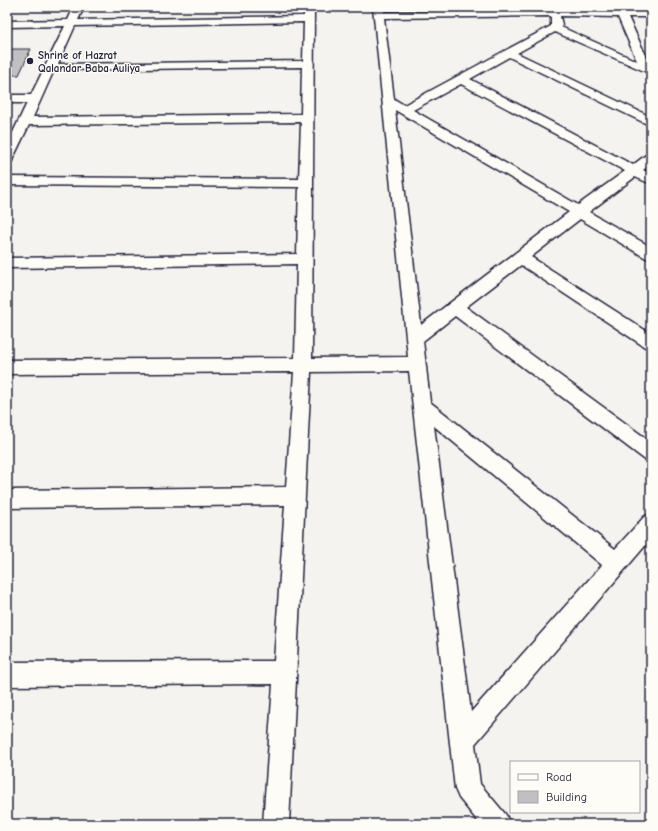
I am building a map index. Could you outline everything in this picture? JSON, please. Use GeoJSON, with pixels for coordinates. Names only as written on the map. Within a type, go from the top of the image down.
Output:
{"type":"FeatureCollection","features":[{"type":"Feature","properties":{"kind":"street"},"geometry":{"type":"LineString","coordinates":[[7,158],[79,7]]}},
{"type":"Feature","properties":{"kind":"street"},"geometry":{"type":"LineString","coordinates":[[404,110],[555,28],[557,25],[552,10]]}},
{"type":"Feature","properties":{"kind":"street"},"geometry":{"type":"LineString","coordinates":[[497,824],[468,789],[414,339],[378,11],[552,10],[651,14]]}},
{"type":"Feature","properties":{"kind":"street"},"geometry":{"type":"LineString","coordinates":[[7,24],[72,24],[309,13],[303,364],[276,824]]}},
{"type":"Feature","properties":{"kind":"street"},"geometry":{"type":"LineString","coordinates":[[621,13],[648,69]]}},
{"type":"Feature","properties":{"kind":"street"},"geometry":{"type":"LineString","coordinates":[[555,28],[648,69]]}},
{"type":"Feature","properties":{"kind":"street"},"geometry":{"type":"LineString","coordinates":[[509,53],[651,122]]}},
{"type":"Feature","properties":{"kind":"street"},"geometry":{"type":"LineString","coordinates":[[50,67],[309,64]]}},
{"type":"Feature","properties":{"kind":"street"},"geometry":{"type":"LineString","coordinates":[[461,80],[651,180]]}},
{"type":"Feature","properties":{"kind":"street"},"geometry":{"type":"LineString","coordinates":[[7,99],[34,99]]}},
{"type":"Feature","properties":{"kind":"street"},"geometry":{"type":"LineString","coordinates":[[387,100],[651,254]]}},
{"type":"Feature","properties":{"kind":"street"},"geometry":{"type":"LineString","coordinates":[[24,122],[307,118]]}},
{"type":"Feature","properties":{"kind":"street"},"geometry":{"type":"LineString","coordinates":[[414,339],[651,158]]}},
{"type":"Feature","properties":{"kind":"street"},"geometry":{"type":"LineString","coordinates":[[7,181],[306,183]]}},
{"type":"Feature","properties":{"kind":"street"},"geometry":{"type":"LineString","coordinates":[[520,257],[651,342]]}},
{"type":"Feature","properties":{"kind":"street"},"geometry":{"type":"LineString","coordinates":[[7,263],[305,258]]}},
{"type":"Feature","properties":{"kind":"street"},"geometry":{"type":"LineString","coordinates":[[455,307],[651,453]]}},
{"type":"Feature","properties":{"kind":"street"},"geometry":{"type":"LineString","coordinates":[[7,367],[417,364]]}},
{"type":"Feature","properties":{"kind":"street"},"geometry":{"type":"LineString","coordinates":[[422,406],[617,564]]}},
{"type":"Feature","properties":{"kind":"street"},"geometry":{"type":"LineString","coordinates":[[7,499],[296,496]]}},
{"type":"Feature","properties":{"kind":"street"},"geometry":{"type":"LineString","coordinates":[[462,740],[651,524]]}},
{"type":"Feature","properties":{"kind":"street"},"geometry":{"type":"LineString","coordinates":[[7,674],[286,672]]}},
{"type":"Feature","properties":{"kind":"building"},"geometry":{"type":"Polygon","coordinates":[[[7,49],[31,49],[19,75],[7,75],[7,49]]]}},
{"type":"Feature","properties":{"kind":"place","name":"Shrine of Hazrat Qalandar Baba Auliya"},"geometry":{"type":"Point","coordinates":[30,61]}}]}
